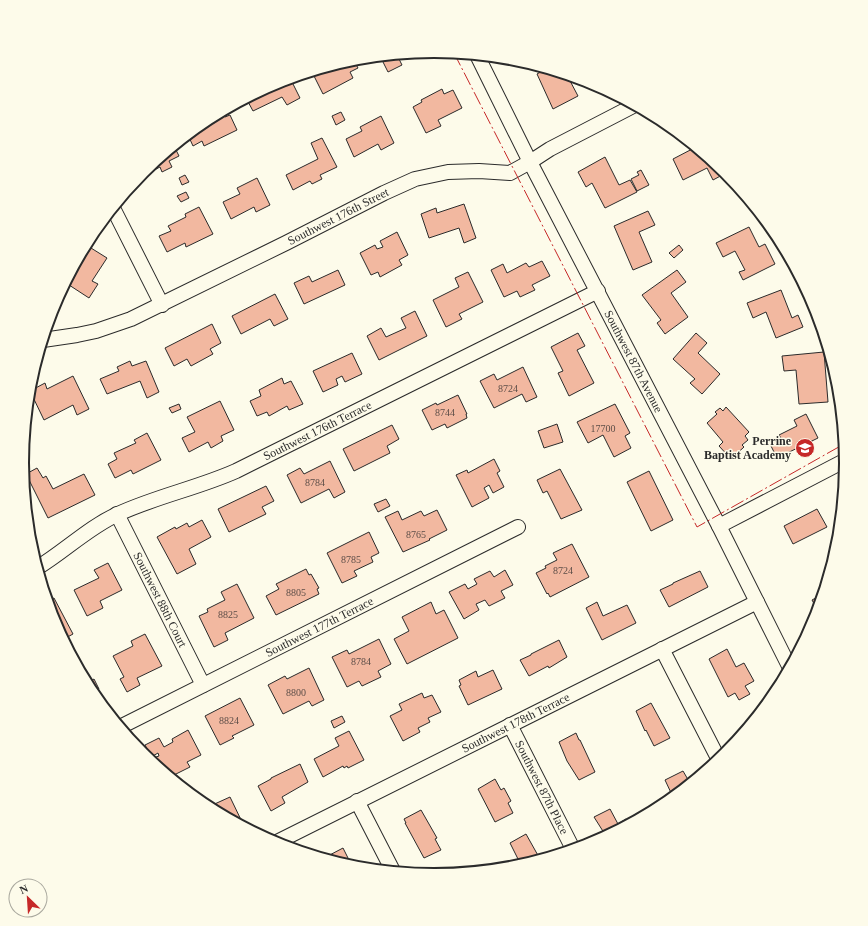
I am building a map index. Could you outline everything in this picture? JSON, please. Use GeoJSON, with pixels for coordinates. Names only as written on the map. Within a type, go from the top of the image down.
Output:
{"type":"FeatureCollection","features":[{"type":"Feature","properties":{"kind":"street","name":"Southwest 87th Avenue"},"geometry":{"type":"LineString","coordinates":[[480,60],[530,162],[598,290],[787,662]]}},
{"type":"Feature","properties":{"kind":"street","name":"Southwest 176th Street"},"geometry":{"type":"LineString","coordinates":[[48,339],[77,336],[131,319],[162,305],[400,185],[420,178],[448,172],[479,171],[510,173],[550,149],[630,109]]}},
{"type":"Feature","properties":{"kind":"street"},"geometry":{"type":"LineString","coordinates":[[116,213],[162,305]]}},
{"type":"Feature","properties":{"kind":"street","name":"Southwest 176th Terrace"},"geometry":{"type":"LineString","coordinates":[[42,565],[87,532],[117,514],[152,500],[216,480],[598,290]]}},
{"type":"Feature","properties":{"kind":"street"},"geometry":{"type":"LineString","coordinates":[[719,526],[839,464]]}},
{"type":"Feature","properties":{"kind":"street","name":"Southwest 88th Court"},"geometry":{"type":"LineString","coordinates":[[117,514],[203,685]]}},
{"type":"Feature","properties":{"kind":"street","name":"Southwest 177th Terrace"},"geometry":{"type":"LineString","coordinates":[[125,724],[518,527]]}},
{"type":"Feature","properties":{"kind":"street","name":"Southwest 178th Terrace"},"geometry":{"type":"LineString","coordinates":[[283,839],[756,602]]}},
{"type":"Feature","properties":{"kind":"street"},"geometry":{"type":"LineString","coordinates":[[662,649],[716,753]]}},
{"type":"Feature","properties":{"kind":"street","name":"Southwest 87th Place"},"geometry":{"type":"LineString","coordinates":[[510,726],[571,844]]}},
{"type":"Feature","properties":{"kind":"street"},"geometry":{"type":"LineString","coordinates":[[357,801],[390,866]]}},
{"type":"Feature","properties":{"kind":"building"},"geometry":{"type":"Polygon","coordinates":[[[399,60],[402,65],[388,72],[382,61],[399,60]]]}},
{"type":"Feature","properties":{"kind":"building"},"geometry":{"type":"Polygon","coordinates":[[[357,66],[358,68],[350,72],[353,78],[323,94],[314,76],[357,66]]]}},
{"type":"Feature","properties":{"kind":"building"},"geometry":{"type":"Polygon","coordinates":[[[540,72],[570,82],[578,96],[553,109],[537,74],[540,72]]]}},
{"type":"Feature","properties":{"kind":"building"},"geometry":{"type":"Polygon","coordinates":[[[293,84],[300,98],[287,105],[282,97],[253,111],[249,103],[293,84]]]}},
{"type":"Feature","properties":{"kind":"building"},"geometry":{"type":"Polygon","coordinates":[[[442,89],[444,94],[453,90],[462,108],[438,120],[441,126],[426,133],[413,107],[422,102],[421,100],[442,89]]]}},
{"type":"Feature","properties":{"kind":"building"},"geometry":{"type":"Polygon","coordinates":[[[341,112],[345,120],[336,125],[332,116],[341,112]]]}},
{"type":"Feature","properties":{"kind":"building"},"geometry":{"type":"Polygon","coordinates":[[[230,115],[237,130],[204,146],[202,141],[193,146],[190,140],[209,126],[230,115]]]}},
{"type":"Feature","properties":{"kind":"building"},"geometry":{"type":"Polygon","coordinates":[[[381,116],[394,143],[381,150],[378,144],[354,157],[346,139],[362,131],[360,127],[381,116]]]}},
{"type":"Feature","properties":{"kind":"building"},"geometry":{"type":"Polygon","coordinates":[[[322,138],[337,167],[320,175],[322,179],[312,184],[310,181],[293,190],[286,175],[318,159],[311,143],[322,138]]]}},
{"type":"Feature","properties":{"kind":"building"},"geometry":{"type":"Polygon","coordinates":[[[690,150],[719,177],[713,180],[707,168],[683,180],[673,159],[690,150]]]}},
{"type":"Feature","properties":{"kind":"building"},"geometry":{"type":"Polygon","coordinates":[[[176,151],[179,156],[169,161],[172,167],[162,172],[160,167],[157,169],[176,151]]]}},
{"type":"Feature","properties":{"kind":"building"},"geometry":{"type":"Polygon","coordinates":[[[605,157],[619,185],[630,180],[637,192],[605,208],[592,183],[586,187],[578,172],[605,157]]]}},
{"type":"Feature","properties":{"kind":"building"},"geometry":{"type":"Polygon","coordinates":[[[641,170],[649,185],[637,191],[631,179],[639,175],[637,172],[641,170]]]}},
{"type":"Feature","properties":{"kind":"building"},"geometry":{"type":"Polygon","coordinates":[[[185,175],[189,182],[182,185],[179,178],[185,175]]]}},
{"type":"Feature","properties":{"kind":"building"},"geometry":{"type":"Polygon","coordinates":[[[257,178],[270,205],[256,212],[254,207],[231,219],[223,202],[240,194],[237,188],[257,178]]]}},
{"type":"Feature","properties":{"kind":"building"},"geometry":{"type":"Polygon","coordinates":[[[186,192],[189,198],[181,202],[177,196],[186,192]]]}},
{"type":"Feature","properties":{"kind":"building"},"geometry":{"type":"Polygon","coordinates":[[[464,204],[476,238],[464,243],[459,228],[429,238],[421,214],[436,208],[437,213],[464,204]]]}},
{"type":"Feature","properties":{"kind":"building"},"geometry":{"type":"Polygon","coordinates":[[[199,207],[213,234],[186,247],[185,243],[167,252],[159,236],[171,231],[168,226],[186,217],[185,214],[199,207]]]}},
{"type":"Feature","properties":{"kind":"building"},"geometry":{"type":"Polygon","coordinates":[[[648,211],[655,225],[639,232],[652,262],[633,270],[614,226],[648,211]]]}},
{"type":"Feature","properties":{"kind":"building"},"geometry":{"type":"Polygon","coordinates":[[[749,227],[759,247],[765,244],[775,264],[743,280],[739,272],[745,270],[735,251],[723,257],[716,243],[749,227]]]}},
{"type":"Feature","properties":{"kind":"building"},"geometry":{"type":"Polygon","coordinates":[[[397,232],[408,255],[399,260],[402,265],[380,277],[378,272],[371,275],[360,253],[375,245],[377,249],[383,247],[380,241],[397,232]]]}},
{"type":"Feature","properties":{"kind":"building"},"geometry":{"type":"Polygon","coordinates":[[[679,245],[683,250],[674,258],[669,253],[679,245]]]}},
{"type":"Feature","properties":{"kind":"building"},"geometry":{"type":"Polygon","coordinates":[[[91,248],[107,258],[92,281],[98,284],[89,298],[70,286],[83,260],[91,248]]]}},
{"type":"Feature","properties":{"kind":"building"},"geometry":{"type":"Polygon","coordinates":[[[542,261],[550,276],[532,285],[535,290],[520,297],[517,291],[504,297],[491,270],[503,264],[507,273],[526,263],[529,267],[542,261]]]}},
{"type":"Feature","properties":{"kind":"building"},"geometry":{"type":"Polygon","coordinates":[[[338,270],[345,285],[304,304],[294,283],[309,276],[312,282],[338,270]]]}},
{"type":"Feature","properties":{"kind":"building"},"geometry":{"type":"Polygon","coordinates":[[[677,270],[686,282],[671,293],[688,317],[665,334],[657,323],[661,320],[642,295],[677,270]]]}},
{"type":"Feature","properties":{"kind":"building"},"geometry":{"type":"Polygon","coordinates":[[[468,272],[483,302],[459,314],[462,319],[446,327],[433,300],[459,287],[455,278],[468,272]]]}},
{"type":"Feature","properties":{"kind":"building"},"geometry":{"type":"Polygon","coordinates":[[[781,290],[792,318],[798,315],[803,327],[776,338],[766,312],[753,318],[747,303],[781,290]]]}},
{"type":"Feature","properties":{"kind":"building"},"geometry":{"type":"Polygon","coordinates":[[[275,294],[288,319],[274,326],[270,319],[241,334],[232,316],[275,294]]]}},
{"type":"Feature","properties":{"kind":"building"},"geometry":{"type":"Polygon","coordinates":[[[415,311],[427,336],[379,360],[367,336],[381,328],[386,337],[406,328],[401,318],[415,311]]]}},
{"type":"Feature","properties":{"kind":"building"},"geometry":{"type":"Polygon","coordinates":[[[212,324],[221,343],[210,349],[213,354],[191,366],[187,359],[174,366],[165,348],[212,324]]]}},
{"type":"Feature","properties":{"kind":"building"},"geometry":{"type":"Polygon","coordinates":[[[578,333],[585,346],[577,350],[594,383],[569,396],[558,373],[563,371],[551,347],[578,333]]]}},
{"type":"Feature","properties":{"kind":"building"},"geometry":{"type":"Polygon","coordinates":[[[696,333],[707,343],[698,353],[720,374],[702,394],[690,383],[695,379],[673,359],[696,333]]]}},
{"type":"Feature","properties":{"kind":"building"},"geometry":{"type":"Polygon","coordinates":[[[823,352],[828,402],[799,404],[796,370],[784,371],[782,356],[823,352]]]}},
{"type":"Feature","properties":{"kind":"building"},"geometry":{"type":"Polygon","coordinates":[[[352,353],[362,374],[345,382],[342,376],[336,379],[338,385],[323,392],[313,371],[352,353]]]}},
{"type":"Feature","properties":{"kind":"building"},"geometry":{"type":"Polygon","coordinates":[[[130,361],[132,366],[146,361],[159,392],[147,398],[140,381],[107,394],[100,379],[119,371],[117,367],[130,361]]]}},
{"type":"Feature","properties":{"kind":"building"},"geometry":{"type":"Polygon","coordinates":[[[523,367],[537,397],[526,402],[522,394],[494,408],[480,381],[494,374],[497,380],[523,367]]]}},
{"type":"Feature","properties":{"kind":"building"},"geometry":{"type":"Polygon","coordinates":[[[73,376],[89,409],[77,415],[73,405],[44,420],[34,399],[36,388],[45,383],[47,389],[73,376]]]}},
{"type":"Feature","properties":{"kind":"building"},"geometry":{"type":"Polygon","coordinates":[[[282,378],[284,384],[291,381],[303,404],[289,410],[287,406],[269,416],[267,412],[257,416],[250,401],[261,396],[259,390],[282,378]]]}},
{"type":"Feature","properties":{"kind":"building"},"geometry":{"type":"Polygon","coordinates":[[[458,395],[467,414],[467,418],[447,428],[445,424],[432,430],[422,410],[458,395]]]}},
{"type":"Feature","properties":{"kind":"building"},"geometry":{"type":"Polygon","coordinates":[[[220,401],[234,430],[221,436],[223,441],[211,448],[208,442],[189,452],[182,438],[195,432],[187,417],[220,401]]]}},
{"type":"Feature","properties":{"kind":"building"},"geometry":{"type":"Polygon","coordinates":[[[179,404],[181,409],[172,413],[169,408],[179,404]]]}},
{"type":"Feature","properties":{"kind":"building"},"geometry":{"type":"Polygon","coordinates":[[[615,404],[630,433],[625,436],[631,448],[614,457],[603,435],[588,443],[577,422],[615,404]]]}},
{"type":"Feature","properties":{"kind":"building"},"geometry":{"type":"Polygon","coordinates":[[[726,407],[749,432],[745,436],[748,440],[742,445],[744,447],[731,459],[719,446],[723,442],[707,423],[717,414],[715,412],[720,408],[723,411],[726,407]]]}},
{"type":"Feature","properties":{"kind":"building"},"geometry":{"type":"Polygon","coordinates":[[[806,414],[818,438],[777,458],[770,444],[781,438],[779,435],[797,426],[794,420],[806,414]]]}},
{"type":"Feature","properties":{"kind":"building"},"geometry":{"type":"Polygon","coordinates":[[[557,424],[563,442],[544,448],[538,431],[557,424]]]}},
{"type":"Feature","properties":{"kind":"building"},"geometry":{"type":"Polygon","coordinates":[[[392,425],[399,439],[387,446],[390,453],[354,471],[343,449],[392,425]]]}},
{"type":"Feature","properties":{"kind":"building"},"geometry":{"type":"Polygon","coordinates":[[[147,433],[161,460],[133,474],[131,470],[115,478],[108,464],[117,459],[114,453],[136,443],[134,440],[147,433]]]}},
{"type":"Feature","properties":{"kind":"building"},"geometry":{"type":"Polygon","coordinates":[[[494,459],[500,471],[497,473],[504,487],[493,493],[489,485],[484,488],[489,498],[472,507],[456,475],[467,470],[468,473],[494,459]]]}},
{"type":"Feature","properties":{"kind":"building"},"geometry":{"type":"Polygon","coordinates":[[[330,461],[345,492],[334,498],[329,489],[301,503],[287,475],[300,468],[304,474],[330,461]]]}},
{"type":"Feature","properties":{"kind":"building"},"geometry":{"type":"Polygon","coordinates":[[[37,468],[43,478],[46,476],[53,489],[84,474],[95,495],[48,518],[30,481],[29,472],[37,468]]]}},
{"type":"Feature","properties":{"kind":"building"},"geometry":{"type":"Polygon","coordinates":[[[560,469],[582,510],[561,519],[547,491],[543,493],[537,480],[560,469]]]}},
{"type":"Feature","properties":{"kind":"building"},"geometry":{"type":"Polygon","coordinates":[[[649,471],[673,520],[651,531],[627,482],[649,471]]]}},
{"type":"Feature","properties":{"kind":"building"},"geometry":{"type":"Polygon","coordinates":[[[266,486],[274,501],[262,507],[266,514],[229,532],[218,509],[266,486]]]}},
{"type":"Feature","properties":{"kind":"building"},"geometry":{"type":"Polygon","coordinates":[[[386,499],[390,506],[378,512],[374,504],[386,499]]]}},
{"type":"Feature","properties":{"kind":"building"},"geometry":{"type":"Polygon","coordinates":[[[817,509],[827,527],[793,544],[784,526],[817,509]]]}},
{"type":"Feature","properties":{"kind":"building"},"geometry":{"type":"Polygon","coordinates":[[[437,510],[447,530],[429,539],[430,540],[403,552],[385,517],[398,511],[402,520],[421,511],[424,516],[437,510]]]}},
{"type":"Feature","properties":{"kind":"building"},"geometry":{"type":"Polygon","coordinates":[[[202,520],[211,537],[189,549],[196,564],[177,574],[157,537],[175,527],[176,529],[187,523],[189,527],[202,520]]]}},
{"type":"Feature","properties":{"kind":"building"},"geometry":{"type":"Polygon","coordinates":[[[369,532],[379,553],[371,557],[373,562],[354,571],[357,576],[342,583],[327,553],[369,532]]]}},
{"type":"Feature","properties":{"kind":"building"},"geometry":{"type":"Polygon","coordinates":[[[572,544],[589,577],[550,597],[536,573],[546,568],[545,566],[557,560],[553,553],[572,544]]]}},
{"type":"Feature","properties":{"kind":"building"},"geometry":{"type":"Polygon","coordinates":[[[108,563],[122,590],[100,601],[103,608],[87,616],[74,590],[99,578],[94,570],[108,563]]]}},
{"type":"Feature","properties":{"kind":"building"},"geometry":{"type":"Polygon","coordinates":[[[306,569],[309,575],[311,574],[319,588],[317,589],[319,594],[276,615],[266,596],[279,589],[276,584],[306,569]]]}},
{"type":"Feature","properties":{"kind":"building"},"geometry":{"type":"Polygon","coordinates":[[[505,570],[513,585],[501,591],[505,598],[489,606],[485,600],[476,604],[479,610],[464,619],[449,592],[465,584],[468,589],[477,584],[474,579],[490,571],[494,577],[505,570]]]}},
{"type":"Feature","properties":{"kind":"building"},"geometry":{"type":"Polygon","coordinates":[[[700,571],[708,587],[669,607],[660,590],[700,571]]]}},
{"type":"Feature","properties":{"kind":"building"},"geometry":{"type":"Polygon","coordinates":[[[237,584],[254,618],[225,633],[228,640],[214,647],[199,616],[208,612],[207,609],[225,600],[221,592],[237,584]]]}},
{"type":"Feature","properties":{"kind":"building"},"geometry":{"type":"Polygon","coordinates":[[[54,598],[73,634],[68,637],[60,618],[52,599],[54,598]]]}},
{"type":"Feature","properties":{"kind":"building"},"geometry":{"type":"Polygon","coordinates":[[[431,602],[436,614],[444,610],[458,638],[407,664],[394,639],[409,631],[402,617],[431,602]]]}},
{"type":"Feature","properties":{"kind":"building"},"geometry":{"type":"Polygon","coordinates":[[[597,602],[603,616],[627,605],[636,623],[602,640],[586,608],[597,602]]]}},
{"type":"Feature","properties":{"kind":"building"},"geometry":{"type":"Polygon","coordinates":[[[145,634],[162,666],[137,678],[140,685],[127,692],[120,679],[124,677],[113,656],[133,646],[131,641],[145,634]]]}},
{"type":"Feature","properties":{"kind":"building"},"geometry":{"type":"Polygon","coordinates":[[[379,639],[391,664],[378,671],[381,677],[362,686],[359,681],[347,687],[332,657],[347,650],[349,654],[379,639]]]}},
{"type":"Feature","properties":{"kind":"building"},"geometry":{"type":"Polygon","coordinates":[[[559,640],[567,657],[549,668],[548,666],[529,676],[520,660],[559,640]]]}},
{"type":"Feature","properties":{"kind":"building"},"geometry":{"type":"Polygon","coordinates":[[[727,649],[736,667],[744,663],[754,681],[745,686],[750,694],[739,700],[735,693],[728,697],[709,659],[727,649]]]}},
{"type":"Feature","properties":{"kind":"building"},"geometry":{"type":"Polygon","coordinates":[[[309,668],[324,700],[312,706],[309,701],[283,714],[268,685],[285,676],[287,679],[309,668]]]}},
{"type":"Feature","properties":{"kind":"building"},"geometry":{"type":"Polygon","coordinates":[[[493,670],[502,689],[468,705],[459,686],[461,685],[459,680],[476,671],[478,677],[493,670]]]}},
{"type":"Feature","properties":{"kind":"building"},"geometry":{"type":"Polygon","coordinates":[[[94,679],[98,689],[92,680],[94,679]]]}},
{"type":"Feature","properties":{"kind":"building"},"geometry":{"type":"Polygon","coordinates":[[[422,693],[424,698],[432,695],[441,712],[428,718],[430,722],[418,728],[420,732],[403,741],[390,716],[402,710],[399,704],[422,693]]]}},
{"type":"Feature","properties":{"kind":"building"},"geometry":{"type":"Polygon","coordinates":[[[240,698],[254,725],[232,736],[234,738],[220,745],[205,716],[240,698]]]}},
{"type":"Feature","properties":{"kind":"building"},"geometry":{"type":"Polygon","coordinates":[[[651,703],[670,738],[654,746],[636,711],[651,703]]]}},
{"type":"Feature","properties":{"kind":"building"},"geometry":{"type":"Polygon","coordinates":[[[342,716],[345,722],[334,728],[331,721],[342,716]]]}},
{"type":"Feature","properties":{"kind":"building"},"geometry":{"type":"Polygon","coordinates":[[[188,730],[201,755],[187,762],[190,767],[176,774],[156,757],[159,756],[158,753],[154,755],[145,745],[159,738],[164,747],[173,742],[172,739],[188,730]]]}},
{"type":"Feature","properties":{"kind":"building"},"geometry":{"type":"Polygon","coordinates":[[[349,731],[364,760],[348,768],[347,766],[344,768],[343,766],[323,777],[314,759],[339,746],[335,738],[349,731]]]}},
{"type":"Feature","properties":{"kind":"building"},"geometry":{"type":"Polygon","coordinates":[[[576,733],[595,772],[579,780],[567,761],[559,742],[576,733]]]}},
{"type":"Feature","properties":{"kind":"building"},"geometry":{"type":"Polygon","coordinates":[[[300,764],[308,782],[282,797],[285,803],[271,811],[258,786],[300,764]]]}},
{"type":"Feature","properties":{"kind":"building"},"geometry":{"type":"Polygon","coordinates":[[[683,771],[687,779],[670,792],[665,780],[683,771]]]}},
{"type":"Feature","properties":{"kind":"building"},"geometry":{"type":"Polygon","coordinates":[[[495,779],[501,790],[504,788],[511,801],[508,803],[513,813],[495,822],[478,789],[495,779]]]}},
{"type":"Feature","properties":{"kind":"building"},"geometry":{"type":"Polygon","coordinates":[[[230,797],[240,819],[231,814],[215,804],[230,797]]]}},
{"type":"Feature","properties":{"kind":"building"},"geometry":{"type":"Polygon","coordinates":[[[610,809],[618,824],[603,831],[594,817],[610,809]]]}},
{"type":"Feature","properties":{"kind":"building"},"geometry":{"type":"Polygon","coordinates":[[[421,810],[437,838],[435,839],[441,850],[424,858],[404,819],[421,810]]]}},
{"type":"Feature","properties":{"kind":"building"},"geometry":{"type":"Polygon","coordinates":[[[526,834],[537,854],[518,859],[510,843],[526,834]]]}},
{"type":"Feature","properties":{"kind":"building"},"geometry":{"type":"Polygon","coordinates":[[[343,848],[348,858],[331,854],[343,848]]]}},
{"type":"Feature","properties":{"kind":"power"},"geometry":{"type":"LineString","coordinates":[[457,59],[697,527],[838,447]]}},
{"type":"Feature","properties":{"kind":"place","name":"Perrine Baptist Academy"},"geometry":{"type":"Point","coordinates":[805,448]}}]}
